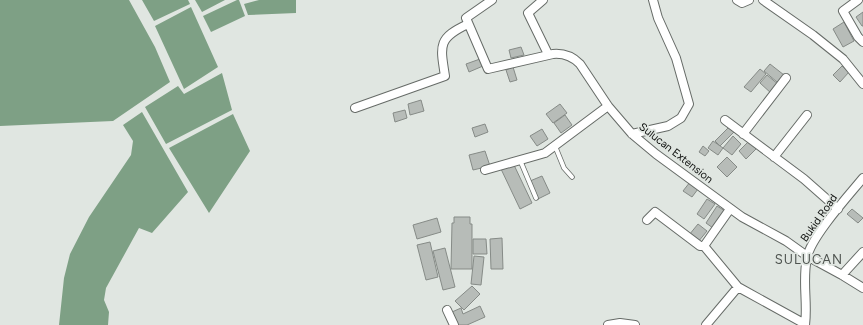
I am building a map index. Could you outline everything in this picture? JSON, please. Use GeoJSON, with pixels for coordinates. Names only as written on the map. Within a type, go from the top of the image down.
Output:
{"type":"FeatureCollection","features":[{"type":"Feature","properties":{"kind":"street"},"geometry":{"type":"LineString","coordinates":[[355,108],[445,76],[442,56],[444,40],[454,30],[468,24],[466,18],[492,0]]}},
{"type":"Feature","properties":{"kind":"street"},"geometry":{"type":"LineString","coordinates":[[543,0],[528,13],[548,54]]}},
{"type":"Feature","properties":{"kind":"street"},"geometry":{"type":"LineString","coordinates":[[632,134],[668,126],[681,118],[689,104],[676,58],[658,18],[653,0]]}},
{"type":"Feature","properties":{"kind":"street"},"geometry":{"type":"LineString","coordinates":[[737,0],[742,3],[749,0]]}},
{"type":"Feature","properties":{"kind":"street"},"geometry":{"type":"LineString","coordinates":[[763,0],[796,22],[843,59],[863,84]]}},
{"type":"Feature","properties":{"kind":"street"},"geometry":{"type":"LineString","coordinates":[[858,0],[843,11],[858,37],[863,42]]}},
{"type":"Feature","properties":{"kind":"street","name":"Sulucan Extension"},"geometry":{"type":"LineString","coordinates":[[468,24],[488,69],[548,54],[562,53],[573,58],[577,61],[608,106],[632,134],[656,154],[730,209],[863,288]]}},
{"type":"Feature","properties":{"kind":"street"},"geometry":{"type":"LineString","coordinates":[[742,134],[786,78]]}},
{"type":"Feature","properties":{"kind":"street"},"geometry":{"type":"LineString","coordinates":[[485,170],[545,153],[608,106]]}},
{"type":"Feature","properties":{"kind":"street"},"geometry":{"type":"LineString","coordinates":[[774,157],[808,115]]}},
{"type":"Feature","properties":{"kind":"street"},"geometry":{"type":"LineString","coordinates":[[725,120],[804,179],[838,209]]}},
{"type":"Feature","properties":{"kind":"street","name":"Bukid Road"},"geometry":{"type":"LineString","coordinates":[[805,325],[807,305],[805,271],[807,256],[818,235],[863,178]]}},
{"type":"Feature","properties":{"kind":"street"},"geometry":{"type":"LineString","coordinates":[[704,246],[730,209]]}},
{"type":"Feature","properties":{"kind":"street"},"geometry":{"type":"LineString","coordinates":[[647,220],[655,212],[700,246],[704,246],[738,286],[805,325]]}},
{"type":"Feature","properties":{"kind":"street"},"geometry":{"type":"LineString","coordinates":[[842,275],[863,252]]}},
{"type":"Feature","properties":{"kind":"street"},"geometry":{"type":"LineString","coordinates":[[706,325],[738,286]]}},
{"type":"Feature","properties":{"kind":"street"},"geometry":{"type":"LineString","coordinates":[[447,310],[454,325]]}},
{"type":"Feature","properties":{"kind":"street"},"geometry":{"type":"LineString","coordinates":[[608,325],[620,323],[635,325]]}},
{"type":"Feature","properties":{"kind":"lane"},"geometry":{"type":"LineString","coordinates":[[555,146],[564,168],[572,177]]}},
{"type":"Feature","properties":{"kind":"lane"},"geometry":{"type":"LineString","coordinates":[[520,160],[536,198]]}},
{"type":"Feature","properties":{"kind":"shaded area"},"geometry":{"type":"Polygon","coordinates":[[[0,0],[129,0],[155,47],[170,82],[113,121],[0,126],[0,0]]]}},
{"type":"Feature","properties":{"kind":"shaded area"},"geometry":{"type":"Polygon","coordinates":[[[142,0],[188,0],[190,4],[154,21],[142,0]]]}},
{"type":"Feature","properties":{"kind":"shaded area"},"geometry":{"type":"Polygon","coordinates":[[[195,0],[225,0],[202,12],[195,0]]]}},
{"type":"Feature","properties":{"kind":"shaded area"},"geometry":{"type":"Polygon","coordinates":[[[239,0],[245,16],[211,32],[203,16],[239,0]]]}},
{"type":"Feature","properties":{"kind":"shaded area"},"geometry":{"type":"Polygon","coordinates":[[[259,0],[296,0],[296,13],[248,15],[244,4],[259,0]]]}},
{"type":"Feature","properties":{"kind":"shaded area"},"geometry":{"type":"Polygon","coordinates":[[[191,7],[218,67],[184,89],[155,26],[191,7]]]}},
{"type":"Feature","properties":{"kind":"shaded area"},"geometry":{"type":"Polygon","coordinates":[[[222,73],[232,110],[166,144],[145,107],[178,86],[184,94],[222,73]]]}},
{"type":"Feature","properties":{"kind":"shaded area"},"geometry":{"type":"Polygon","coordinates":[[[142,112],[188,192],[152,233],[139,228],[106,288],[104,300],[109,312],[108,325],[59,325],[64,278],[70,254],[89,217],[131,155],[133,141],[123,125],[142,112]]]}},
{"type":"Feature","properties":{"kind":"shaded area"},"geometry":{"type":"Polygon","coordinates":[[[233,114],[250,151],[209,213],[169,148],[233,114]]]}},
{"type":"Feature","properties":{"kind":"building"},"geometry":{"type":"Polygon","coordinates":[[[863,12],[863,26],[862,26],[856,17],[863,12]]]}},
{"type":"Feature","properties":{"kind":"building"},"geometry":{"type":"Polygon","coordinates":[[[844,22],[854,41],[843,47],[833,29],[844,22]]]}},
{"type":"Feature","properties":{"kind":"building"},"geometry":{"type":"Polygon","coordinates":[[[521,47],[524,55],[511,58],[509,50],[521,47]]]}},
{"type":"Feature","properties":{"kind":"building"},"geometry":{"type":"Polygon","coordinates":[[[480,59],[483,66],[469,72],[466,64],[480,59]]]}},
{"type":"Feature","properties":{"kind":"building"},"geometry":{"type":"Polygon","coordinates":[[[770,64],[784,75],[777,82],[764,71],[770,64]]]}},
{"type":"Feature","properties":{"kind":"building"},"geometry":{"type":"Polygon","coordinates":[[[842,66],[849,72],[840,82],[833,75],[842,66]]]}},
{"type":"Feature","properties":{"kind":"building"},"geometry":{"type":"Polygon","coordinates":[[[513,67],[517,80],[510,82],[506,70],[513,67]]]}},
{"type":"Feature","properties":{"kind":"building"},"geometry":{"type":"Polygon","coordinates":[[[760,69],[766,74],[751,92],[744,87],[760,69]]]}},
{"type":"Feature","properties":{"kind":"building"},"geometry":{"type":"Polygon","coordinates":[[[767,75],[779,85],[772,94],[760,83],[767,75]]]}},
{"type":"Feature","properties":{"kind":"building"},"geometry":{"type":"Polygon","coordinates":[[[421,100],[424,111],[410,115],[408,104],[421,100]]]}},
{"type":"Feature","properties":{"kind":"building"},"geometry":{"type":"Polygon","coordinates":[[[560,104],[567,113],[553,123],[546,114],[560,104]]]}},
{"type":"Feature","properties":{"kind":"building"},"geometry":{"type":"Polygon","coordinates":[[[405,110],[407,118],[395,122],[393,113],[405,110]]]}},
{"type":"Feature","properties":{"kind":"building"},"geometry":{"type":"Polygon","coordinates":[[[565,115],[572,125],[561,133],[554,123],[565,115]]]}},
{"type":"Feature","properties":{"kind":"building"},"geometry":{"type":"Polygon","coordinates":[[[485,124],[488,132],[475,137],[472,128],[485,124]]]}},
{"type":"Feature","properties":{"kind":"building"},"geometry":{"type":"Polygon","coordinates":[[[729,127],[734,132],[720,146],[715,141],[729,127]]]}},
{"type":"Feature","properties":{"kind":"building"},"geometry":{"type":"Polygon","coordinates":[[[542,129],[548,139],[537,146],[530,136],[542,129]]]}},
{"type":"Feature","properties":{"kind":"building"},"geometry":{"type":"Polygon","coordinates":[[[733,136],[741,144],[732,155],[723,148],[733,136]]]}},
{"type":"Feature","properties":{"kind":"building"},"geometry":{"type":"Polygon","coordinates":[[[713,141],[723,148],[718,155],[708,148],[713,141]]]}},
{"type":"Feature","properties":{"kind":"building"},"geometry":{"type":"Polygon","coordinates":[[[749,141],[756,149],[746,159],[739,151],[749,141]]]}},
{"type":"Feature","properties":{"kind":"building"},"geometry":{"type":"Polygon","coordinates":[[[703,146],[709,151],[705,156],[699,152],[703,146]]]}},
{"type":"Feature","properties":{"kind":"building"},"geometry":{"type":"Polygon","coordinates":[[[485,151],[490,166],[473,170],[469,155],[485,151]]]}},
{"type":"Feature","properties":{"kind":"building"},"geometry":{"type":"Polygon","coordinates":[[[727,157],[737,167],[727,177],[717,167],[727,157]]]}},
{"type":"Feature","properties":{"kind":"building"},"geometry":{"type":"Polygon","coordinates":[[[514,165],[532,203],[520,209],[501,169],[514,165]]]}},
{"type":"Feature","properties":{"kind":"building"},"geometry":{"type":"Polygon","coordinates":[[[542,176],[550,193],[538,199],[530,181],[542,176]]]}},
{"type":"Feature","properties":{"kind":"building"},"geometry":{"type":"Polygon","coordinates":[[[690,182],[698,189],[692,197],[683,191],[690,182]]]}},
{"type":"Feature","properties":{"kind":"building"},"geometry":{"type":"Polygon","coordinates":[[[707,199],[715,204],[704,219],[697,214],[707,199]]]}},
{"type":"Feature","properties":{"kind":"building"},"geometry":{"type":"Polygon","coordinates":[[[717,206],[725,211],[713,228],[706,223],[717,206]]]}},
{"type":"Feature","properties":{"kind":"building"},"geometry":{"type":"Polygon","coordinates":[[[852,209],[863,218],[858,223],[847,214],[852,209]]]}},
{"type":"Feature","properties":{"kind":"building"},"geometry":{"type":"Polygon","coordinates":[[[454,217],[470,217],[470,224],[472,224],[472,269],[451,269],[452,223],[454,223],[454,217]]]}},
{"type":"Feature","properties":{"kind":"building"},"geometry":{"type":"Polygon","coordinates":[[[437,218],[441,232],[417,239],[413,225],[437,218]]]}},
{"type":"Feature","properties":{"kind":"building"},"geometry":{"type":"Polygon","coordinates":[[[698,224],[707,231],[698,242],[689,235],[698,224]]]}},
{"type":"Feature","properties":{"kind":"building"},"geometry":{"type":"Polygon","coordinates":[[[502,238],[503,269],[491,269],[490,239],[502,238]]]}},
{"type":"Feature","properties":{"kind":"building"},"geometry":{"type":"Polygon","coordinates":[[[473,239],[486,239],[487,254],[473,254],[473,239]]]}},
{"type":"Feature","properties":{"kind":"building"},"geometry":{"type":"Polygon","coordinates":[[[430,242],[438,277],[426,280],[417,245],[430,242]]]}},
{"type":"Feature","properties":{"kind":"building"},"geometry":{"type":"Polygon","coordinates":[[[445,248],[455,287],[443,290],[433,251],[445,248]]]}},
{"type":"Feature","properties":{"kind":"building"},"geometry":{"type":"Polygon","coordinates":[[[474,256],[484,257],[481,285],[471,284],[474,256]]]}},
{"type":"Feature","properties":{"kind":"building"},"geometry":{"type":"Polygon","coordinates":[[[472,286],[480,294],[464,310],[455,301],[472,286]]]}},
{"type":"Feature","properties":{"kind":"building"},"geometry":{"type":"Polygon","coordinates":[[[480,306],[485,317],[467,325],[458,325],[452,312],[461,308],[463,314],[480,306]]]}},
{"type":"Feature","properties":{"kind":"district","name":"SULUCAN"},"geometry":{"type":"Point","coordinates":[809,259]}}]}
